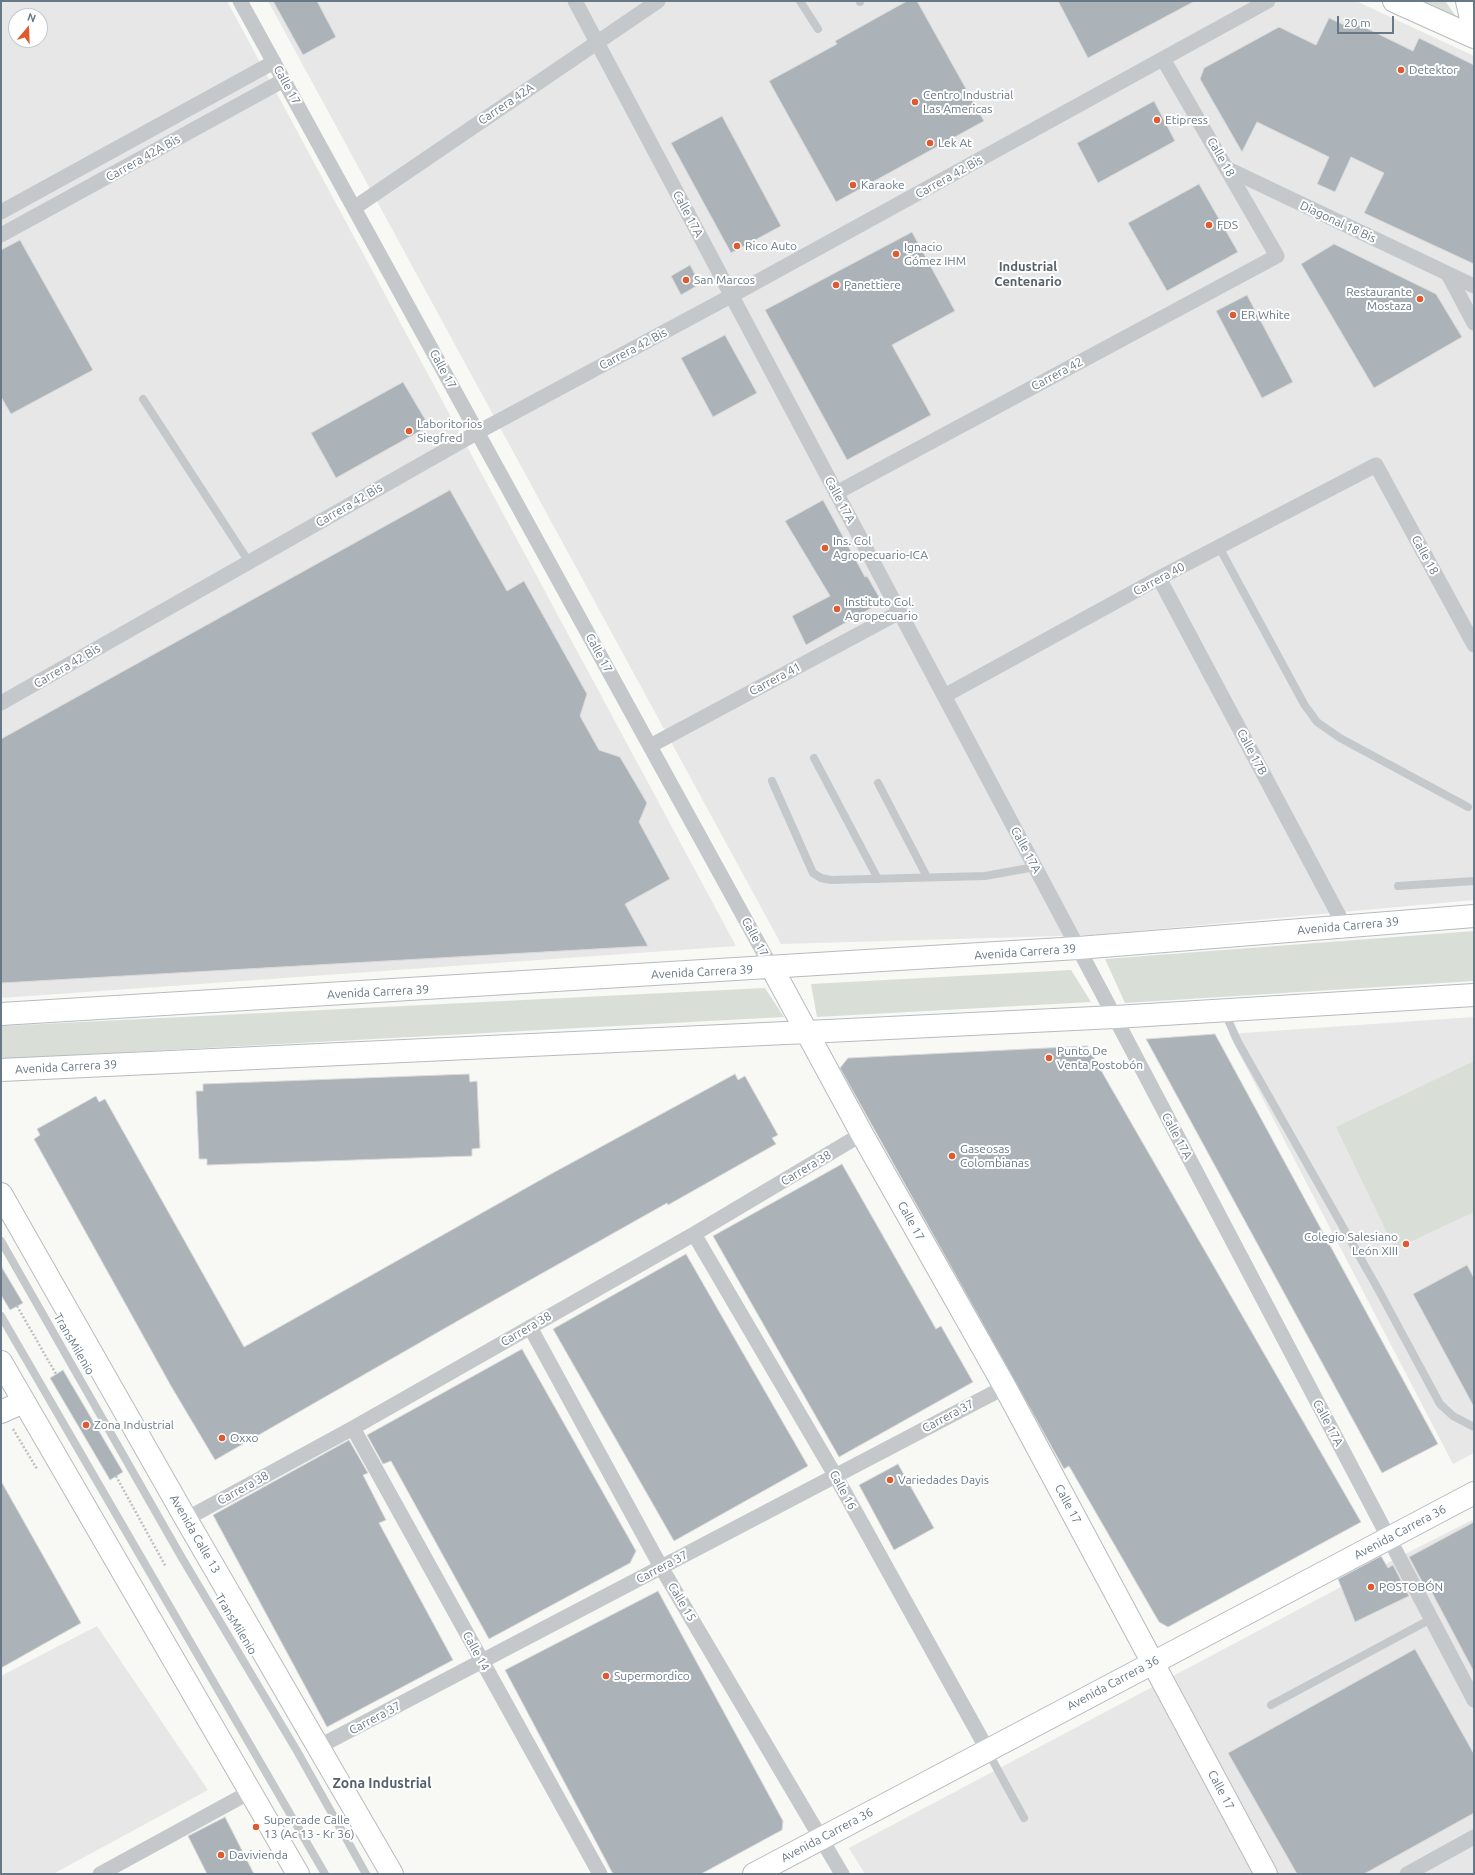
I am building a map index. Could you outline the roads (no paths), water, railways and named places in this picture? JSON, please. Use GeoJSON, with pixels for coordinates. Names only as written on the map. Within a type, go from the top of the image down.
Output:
{"type":"FeatureCollection","features":[{"type":"Feature","properties":{"kind":"main road"},"geometry":{"type":"LineString","coordinates":[[1394,1],[1474,37]]}},
{"type":"Feature","properties":{"kind":"main road"},"geometry":{"type":"LineString","coordinates":[[1467,1],[1474,32]]}},
{"type":"Feature","properties":{"kind":"main road","name":"Avenida Carrera 39"},"geometry":{"type":"LineString","coordinates":[[1,1014],[772,968],[1078,948],[1474,916]]}},
{"type":"Feature","properties":{"kind":"main road","name":"Calle 17"},"geometry":{"type":"LineString","coordinates":[[772,968],[862,1134],[1005,1386],[1266,1874]]}},
{"type":"Feature","properties":{"kind":"main road","name":"Avenida Carrera 39"},"geometry":{"type":"LineString","coordinates":[[1,1070],[807,1032],[1474,995]]}},
{"type":"Feature","properties":{"kind":"main road","name":"Avenida Calle 13"},"geometry":{"type":"LineString","coordinates":[[1,1194],[186,1519],[392,1874]]}},
{"type":"Feature","properties":{"kind":"main road"},"geometry":{"type":"LineString","coordinates":[[1,1363],[298,1874]]}},
{"type":"Feature","properties":{"kind":"main road"},"geometry":{"type":"LineString","coordinates":[[1,1412],[23,1402]]}},
{"type":"Feature","properties":{"kind":"main road","name":"Avenida Carrera 36"},"geometry":{"type":"LineString","coordinates":[[754,1874],[987,1749],[1474,1493]]}},
{"type":"Feature","properties":{"kind":"street","name":"Calle 17"},"geometry":{"type":"LineString","coordinates":[[240,1],[772,968]]}},
{"type":"Feature","properties":{"kind":"street","name":"Calle 17A"},"geometry":{"type":"LineString","coordinates":[[574,1],[1115,1016],[1474,1700]]}},
{"type":"Feature","properties":{"kind":"street","name":"Carrera 42A"},"geometry":{"type":"LineString","coordinates":[[354,208],[658,1]]}},
{"type":"Feature","properties":{"kind":"street","name":"Carrera 42 Bis"},"geometry":{"type":"LineString","coordinates":[[1,704],[478,432],[732,296],[1268,1]]}},
{"type":"Feature","properties":{"kind":"street","name":"Calle 18"},"geometry":{"type":"LineString","coordinates":[[1164,59],[1277,256]]}},
{"type":"Feature","properties":{"kind":"street","name":"Carrera 42A Bis"},"geometry":{"type":"LineString","coordinates":[[1,213],[274,62]]}},
{"type":"Feature","properties":{"kind":"street","name":"Carrera 42A Bis"},"geometry":{"type":"LineString","coordinates":[[6,232],[284,80]]}},
{"type":"Feature","properties":{"kind":"street","name":"Diagonal 18 Bis"},"geometry":{"type":"LineString","coordinates":[[1228,169],[1474,286]]}},
{"type":"Feature","properties":{"kind":"street"},"geometry":{"type":"LineString","coordinates":[[62,179],[72,196]]}},
{"type":"Feature","properties":{"kind":"street"},"geometry":{"type":"LineString","coordinates":[[1,213],[6,232]]}},
{"type":"Feature","properties":{"kind":"street","name":"Carrera 42"},"geometry":{"type":"LineString","coordinates":[[836,493],[1277,256]]}},
{"type":"Feature","properties":{"kind":"street"},"geometry":{"type":"LineString","coordinates":[[1448,274],[1474,323]]}},
{"type":"Feature","properties":{"kind":"street","name":"Calle 18"},"geometry":{"type":"LineString","coordinates":[[1376,464],[1474,645]]}},
{"type":"Feature","properties":{"kind":"street","name":"Carrera 40"},"geometry":{"type":"LineString","coordinates":[[944,696],[1159,578],[1376,464]]}},
{"type":"Feature","properties":{"kind":"street","name":"Calle 17B"},"geometry":{"type":"LineString","coordinates":[[1159,578],[1345,927]]}},
{"type":"Feature","properties":{"kind":"street","name":"Carrera 41"},"geometry":{"type":"LineString","coordinates":[[650,746],[900,612]]}},
{"type":"Feature","properties":{"kind":"street","name":"Carrera 38"},"geometry":{"type":"LineString","coordinates":[[186,1519],[353,1428],[694,1234],[862,1134]]}},
{"type":"Feature","properties":{"kind":"street","name":"Calle 16"},"geometry":{"type":"LineString","coordinates":[[694,1234],[835,1476],[987,1749]]}},
{"type":"Feature","properties":{"kind":"street","name":"Calle 15"},"geometry":{"type":"LineString","coordinates":[[530,1327],[662,1567],[842,1874]]}},
{"type":"Feature","properties":{"kind":"street","name":"Carrera 37"},"geometry":{"type":"LineString","coordinates":[[318,1748],[1005,1386]]}},
{"type":"Feature","properties":{"kind":"street","name":"Calle 14"},"geometry":{"type":"LineString","coordinates":[[353,1428],[600,1874]]}},
{"type":"Feature","properties":{"kind":"street"},"geometry":{"type":"LineString","coordinates":[[100,1874],[250,1792]]}},
{"type":"Feature","properties":{"kind":"street"},"geometry":{"type":"LineString","coordinates":[[1407,1874],[1474,1837]]}},
{"type":"Feature","properties":{"kind":"lane"},"geometry":{"type":"LineString","coordinates":[[800,1],[818,29]]}},
{"type":"Feature","properties":{"kind":"lane"},"geometry":{"type":"LineString","coordinates":[[143,400],[250,562]]}},
{"type":"Feature","properties":{"kind":"lane"},"geometry":{"type":"LineString","coordinates":[[1219,547],[1304,704],[1316,722],[1340,738],[1468,807]]}},
{"type":"Feature","properties":{"kind":"lane"},"geometry":{"type":"LineString","coordinates":[[814,758],[878,879]]}},
{"type":"Feature","properties":{"kind":"lane"},"geometry":{"type":"LineString","coordinates":[[772,781],[813,873],[821,878],[831,880],[985,876],[1035,868]]}},
{"type":"Feature","properties":{"kind":"lane"},"geometry":{"type":"LineString","coordinates":[[878,783],[928,878]]}},
{"type":"Feature","properties":{"kind":"lane"},"geometry":{"type":"LineString","coordinates":[[1398,886],[1474,881]]}},
{"type":"Feature","properties":{"kind":"lane"},"geometry":{"type":"LineString","coordinates":[[1224,1010],[1238,1042],[1378,1289],[1440,1404],[1453,1416],[1474,1427]]}},
{"type":"Feature","properties":{"kind":"lane","name":"TransMilenio"},"geometry":{"type":"LineString","coordinates":[[1,1241],[185,1562],[297,1751],[366,1874]]}},
{"type":"Feature","properties":{"kind":"lane"},"geometry":{"type":"LineString","coordinates":[[1,1316],[325,1874]]}},
{"type":"Feature","properties":{"kind":"lane"},"geometry":{"type":"LineString","coordinates":[[1271,1704],[1431,1619]]}},
{"type":"Feature","properties":{"kind":"lane"},"geometry":{"type":"LineString","coordinates":[[987,1749],[1024,1818]]}},
{"type":"Feature","properties":{"kind":"place","name":"Detektor"},"geometry":{"type":"Point","coordinates":[1401,70]}},
{"type":"Feature","properties":{"kind":"place","name":"Centro Industrial Las Americas"},"geometry":{"type":"Point","coordinates":[915,102]}},
{"type":"Feature","properties":{"kind":"place","name":"Etipress"},"geometry":{"type":"Point","coordinates":[1157,120]}},
{"type":"Feature","properties":{"kind":"place","name":"Lek At"},"geometry":{"type":"Point","coordinates":[930,143]}},
{"type":"Feature","properties":{"kind":"place","name":"Karaoke"},"geometry":{"type":"Point","coordinates":[853,185]}},
{"type":"Feature","properties":{"kind":"place","name":"FDS"},"geometry":{"type":"Point","coordinates":[1209,225]}},
{"type":"Feature","properties":{"kind":"place","name":"Rico Auto"},"geometry":{"type":"Point","coordinates":[737,246]}},
{"type":"Feature","properties":{"kind":"place","name":"Ignacio Gómez IHM"},"geometry":{"type":"Point","coordinates":[896,254]}},
{"type":"Feature","properties":{"kind":"place","name":"San Marcos"},"geometry":{"type":"Point","coordinates":[686,280]}},
{"type":"Feature","properties":{"kind":"place","name":"Panettiere"},"geometry":{"type":"Point","coordinates":[836,285]}},
{"type":"Feature","properties":{"kind":"place","name":"Restaurante Mostaza"},"geometry":{"type":"Point","coordinates":[1420,299]}},
{"type":"Feature","properties":{"kind":"place","name":"ER White"},"geometry":{"type":"Point","coordinates":[1233,315]}},
{"type":"Feature","properties":{"kind":"place","name":"Laboritorios Siegfred"},"geometry":{"type":"Point","coordinates":[409,431]}},
{"type":"Feature","properties":{"kind":"place","name":"Ins. Col Agropecuario-ICA"},"geometry":{"type":"Point","coordinates":[825,548]}},
{"type":"Feature","properties":{"kind":"place","name":"Instituto Col. Agropecuario"},"geometry":{"type":"Point","coordinates":[837,609]}},
{"type":"Feature","properties":{"kind":"place","name":"Punto De Venta Postobón"},"geometry":{"type":"Point","coordinates":[1049,1058]}},
{"type":"Feature","properties":{"kind":"place","name":"Gaseosas Colombianas"},"geometry":{"type":"Point","coordinates":[952,1156]}},
{"type":"Feature","properties":{"kind":"place","name":"Colegio Salesiano León XIII"},"geometry":{"type":"Point","coordinates":[1406,1244]}},
{"type":"Feature","properties":{"kind":"place","name":"Zona Industrial"},"geometry":{"type":"Point","coordinates":[86,1425]}},
{"type":"Feature","properties":{"kind":"place","name":"Oxxo"},"geometry":{"type":"Point","coordinates":[222,1438]}},
{"type":"Feature","properties":{"kind":"place","name":"Variedades Dayis"},"geometry":{"type":"Point","coordinates":[890,1480]}},
{"type":"Feature","properties":{"kind":"place","name":"POSTOBÓN"},"geometry":{"type":"Point","coordinates":[1371,1587]}},
{"type":"Feature","properties":{"kind":"place","name":"Supermordico"},"geometry":{"type":"Point","coordinates":[606,1676]}},
{"type":"Feature","properties":{"kind":"place","name":"Supercade Calle 13 (Ac 13 - Kr 36)"},"geometry":{"type":"Point","coordinates":[256,1827]}},
{"type":"Feature","properties":{"kind":"place","name":"Davivienda"},"geometry":{"type":"Point","coordinates":[221,1855]}},
{"type":"Feature","properties":{"kind":"district","name":"Industrial Centenario"},"geometry":{"type":"Point","coordinates":[1028,274]}},
{"type":"Feature","properties":{"kind":"district","name":"Zona Industrial"},"geometry":{"type":"Point","coordinates":[382,1783]}}]}
